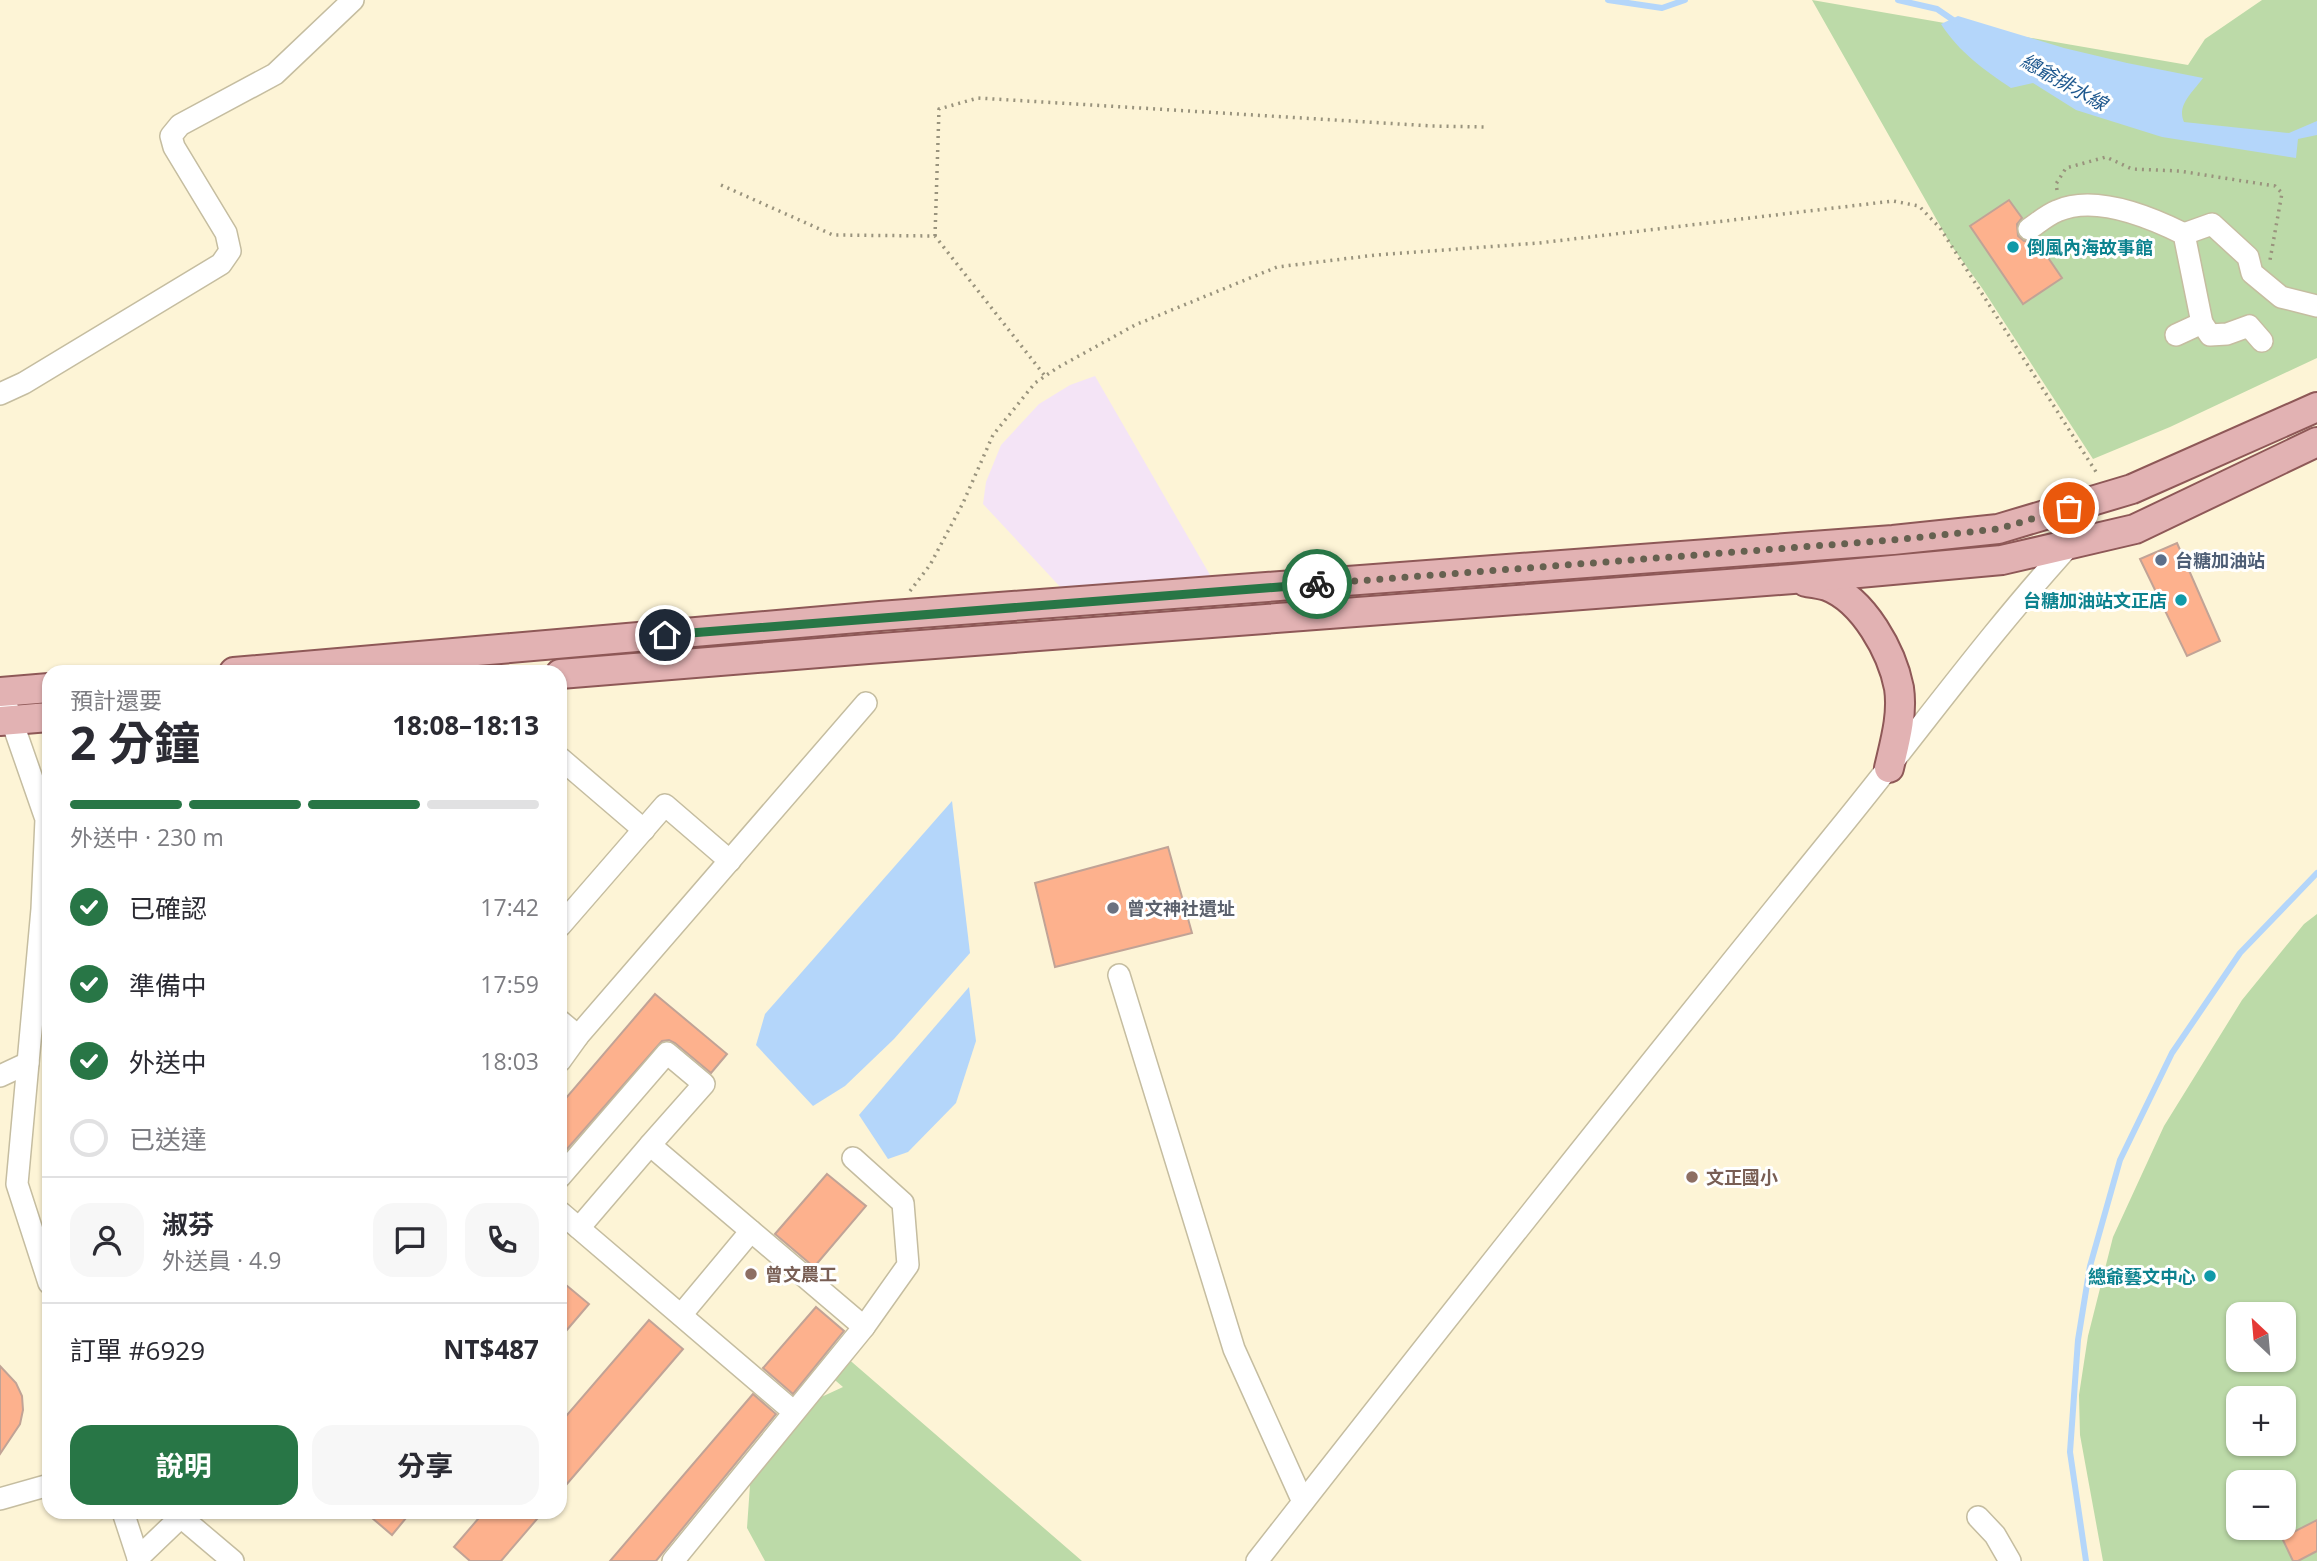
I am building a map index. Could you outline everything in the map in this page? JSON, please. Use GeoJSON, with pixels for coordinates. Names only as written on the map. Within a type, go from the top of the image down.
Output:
{"type":"FeatureCollection","features":[{"type":"Feature","properties":{"kind":"main road"},"geometry":{"type":"LineString","coordinates":[[315,665],[880,616],[1893,540],[1998,529],[2155,479],[2317,407]]}},
{"type":"Feature","properties":{"kind":"main road"},"geometry":{"type":"LineString","coordinates":[[567,673],[1793,579],[2002,560],[2135,528],[2317,442]]}},
{"type":"Feature","properties":{"kind":"main road"},"geometry":{"type":"LineString","coordinates":[[1793,579],[1827,586],[1844,596],[1868,619],[1889,654],[1899,690],[1899,724],[1889,768]]}},
{"type":"Feature","properties":{"kind":"main road"},"geometry":{"type":"LineString","coordinates":[[1,690],[42,688]]}},
{"type":"Feature","properties":{"kind":"main road"},"geometry":{"type":"LineString","coordinates":[[6,720],[42,717]]}},
{"type":"Feature","properties":{"kind":"street"},"geometry":{"type":"LineString","coordinates":[[0,394],[24,383],[221,264],[230,251],[226,233],[174,147],[171,136],[180,125],[275,74],[354,0]]}},
{"type":"Feature","properties":{"kind":"street"},"geometry":{"type":"LineString","coordinates":[[2029,229],[2058,210],[2088,205],[2130,211],[2184,234],[2212,224],[2248,257],[2252,273],[2281,297],[2317,306]]}},
{"type":"Feature","properties":{"kind":"street"},"geometry":{"type":"LineString","coordinates":[[2184,234],[2202,323],[2210,335],[2216,336],[2249,326],[2262,341]]}},
{"type":"Feature","properties":{"kind":"street"},"geometry":{"type":"LineString","coordinates":[[2176,335],[2202,323]]}},
{"type":"Feature","properties":{"kind":"street"},"geometry":{"type":"LineString","coordinates":[[1257,1561],[1727,967],[1889,768],[2021,598],[2070,545],[2069,508]]}},
{"type":"Feature","properties":{"kind":"street"},"geometry":{"type":"LineString","coordinates":[[1,690],[6,720],[42,807]]}},
{"type":"Feature","properties":{"kind":"street"},"geometry":{"type":"LineString","coordinates":[[567,1052],[866,703]]}},
{"type":"Feature","properties":{"kind":"street"},"geometry":{"type":"LineString","coordinates":[[567,764],[644,830]]}},
{"type":"Feature","properties":{"kind":"street"},"geometry":{"type":"LineString","coordinates":[[567,918],[665,805],[730,861]]}},
{"type":"Feature","properties":{"kind":"street"},"geometry":{"type":"LineString","coordinates":[[42,909],[17,1184],[42,1261]]}},
{"type":"Feature","properties":{"kind":"street"},"geometry":{"type":"LineString","coordinates":[[1119,975],[1234,1349],[1303,1502]]}},
{"type":"Feature","properties":{"kind":"street"},"geometry":{"type":"LineString","coordinates":[[567,1027],[578,1036]]}},
{"type":"Feature","properties":{"kind":"street"},"geometry":{"type":"LineString","coordinates":[[567,1169],[667,1053],[704,1084],[579,1228]]}},
{"type":"Feature","properties":{"kind":"street"},"geometry":{"type":"LineString","coordinates":[[0,1076],[28,1063]]}},
{"type":"Feature","properties":{"kind":"street"},"geometry":{"type":"LineString","coordinates":[[650,1145],[864,1327]]}},
{"type":"Feature","properties":{"kind":"street"},"geometry":{"type":"LineString","coordinates":[[682,1558],[794,1412],[864,1327],[908,1265],[903,1203],[853,1158]]}},
{"type":"Feature","properties":{"kind":"street"},"geometry":{"type":"LineString","coordinates":[[567,1218],[794,1412]]}},
{"type":"Feature","properties":{"kind":"street"},"geometry":{"type":"LineString","coordinates":[[681,1315],[751,1231]]}},
{"type":"Feature","properties":{"kind":"street"},"geometry":{"type":"LineString","coordinates":[[0,1499],[42,1487]]}},
{"type":"Feature","properties":{"kind":"street"},"geometry":{"type":"LineString","coordinates":[[1978,1517],[1995,1535],[2010,1561]]}},
{"type":"Feature","properties":{"kind":"street"},"geometry":{"type":"LineString","coordinates":[[125,1519],[138,1560],[179,1519]]}},
{"type":"Feature","properties":{"kind":"street"},"geometry":{"type":"LineString","coordinates":[[187,1519],[233,1561]]}},
{"type":"Feature","properties":{"kind":"path"},"geometry":{"type":"LineString","coordinates":[[1045,376],[935,236],[939,109],[978,98],[1486,127]]}},
{"type":"Feature","properties":{"kind":"path"},"geometry":{"type":"LineString","coordinates":[[2057,192],[2056,184],[2066,168],[2106,157],[2132,169],[2179,171],[2275,186],[2282,193],[2264,282]]}},
{"type":"Feature","properties":{"kind":"path"},"geometry":{"type":"LineString","coordinates":[[720,185],[833,235],[935,236]]}},
{"type":"Feature","properties":{"kind":"path"},"geometry":{"type":"LineString","coordinates":[[908,593],[936,555],[993,435],[1035,383],[1135,325],[1277,267],[1376,255],[1539,243],[1894,201],[1920,206],[1940,228],[2097,472],[2106,496]]}},
{"type":"Feature","properties":{"kind":"shaded area"},"geometry":{"type":"Polygon","coordinates":[[[1095,376],[1221,594],[1077,605],[983,504],[986,482],[1001,445],[1039,404],[1070,385],[1095,376]]]}},
{"type":"Feature","properties":{"kind":"green space"},"geometry":{"type":"Polygon","coordinates":[[[1812,0],[2188,65],[2205,39],[2262,0],[2317,0],[2317,358],[2170,427],[2093,459],[1951,245],[1812,0]]]}},
{"type":"Feature","properties":{"kind":"green space","name":"總爺藝文中心"},"geometry":{"type":"Polygon","coordinates":[[[2317,914],[2317,1561],[2103,1561],[2080,1435],[2079,1395],[2088,1336],[2113,1237],[2164,1126],[2242,1000],[2304,924],[2317,914]]]}},
{"type":"Feature","properties":{"kind":"green space"},"geometry":{"type":"Polygon","coordinates":[[[838,1350],[1082,1561],[765,1561],[747,1528],[750,1485],[773,1434],[804,1405],[843,1387],[822,1369],[838,1350]]]}},
{"type":"Feature","properties":{"kind":"water"},"geometry":{"type":"Polygon","coordinates":[[[1958,16],[2064,48],[2203,78],[2184,104],[2184,122],[2289,133],[2317,121],[2317,135],[2298,139],[2296,158],[2162,137],[2076,110],[2033,83],[2011,88],[1982,67],[1964,52],[1941,24],[1958,16]]]}},
{"type":"Feature","properties":{"kind":"water"},"geometry":{"type":"Polygon","coordinates":[[[952,801],[970,953],[894,1039],[845,1086],[813,1106],[756,1045],[765,1014],[952,801]]]}},
{"type":"Feature","properties":{"kind":"water"},"geometry":{"type":"Polygon","coordinates":[[[969,987],[976,1041],[956,1103],[908,1152],[888,1159],[859,1115],[969,987]]]}},
{"type":"Feature","properties":{"kind":"building","name":"倒風內海故事館"},"geometry":{"type":"Polygon","coordinates":[[[2009,200],[2022,218],[2017,224],[2018,236],[2024,241],[2036,240],[2062,278],[2023,304],[1970,226],[2009,200]]]}},
{"type":"Feature","properties":{"kind":"building","name":"台糖加油站文正店"},"geometry":{"type":"Polygon","coordinates":[[[2177,543],[2220,641],[2187,656],[2140,559],[2177,543]]]}},
{"type":"Feature","properties":{"kind":"building","name":"曾文神社遺址"},"geometry":{"type":"Polygon","coordinates":[[[1168,847],[1192,933],[1055,967],[1035,883],[1168,847]]]}},
{"type":"Feature","properties":{"kind":"building"},"geometry":{"type":"Polygon","coordinates":[[[655,994],[727,1054],[711,1073],[675,1043],[662,1041],[567,1149],[567,1097],[655,994]]]}},
{"type":"Feature","properties":{"kind":"building"},"geometry":{"type":"Polygon","coordinates":[[[827,1174],[866,1206],[814,1267],[775,1234],[827,1174]]]}},
{"type":"Feature","properties":{"kind":"building"},"geometry":{"type":"Polygon","coordinates":[[[567,1286],[589,1304],[567,1330],[567,1286]]]}},
{"type":"Feature","properties":{"kind":"building"},"geometry":{"type":"Polygon","coordinates":[[[816,1307],[844,1331],[793,1394],[763,1368],[816,1307]]]}},
{"type":"Feature","properties":{"kind":"building"},"geometry":{"type":"Polygon","coordinates":[[[649,1320],[683,1349],[567,1484],[567,1415],[649,1320]]]}},
{"type":"Feature","properties":{"kind":"building"},"geometry":{"type":"Polygon","coordinates":[[[0,1366],[16,1383],[22,1396],[23,1410],[20,1424],[0,1454],[0,1366]]]}},
{"type":"Feature","properties":{"kind":"building"},"geometry":{"type":"Polygon","coordinates":[[[753,1394],[776,1414],[656,1561],[610,1561],[753,1394]]]}},
{"type":"Feature","properties":{"kind":"building"},"geometry":{"type":"Polygon","coordinates":[[[373,1519],[405,1519],[392,1535],[373,1519]]]}},
{"type":"Feature","properties":{"kind":"building"},"geometry":{"type":"Polygon","coordinates":[[[478,1519],[537,1519],[501,1561],[470,1561],[454,1547],[478,1519]]]}},
{"type":"Feature","properties":{"kind":"building"},"geometry":{"type":"Polygon","coordinates":[[[2317,1520],[2317,1551],[2293,1561],[2283,1540],[2296,1540],[2296,1531],[2317,1520]]]}},
{"type":"Feature","properties":{"kind":"waterway","name":"總爺排水線"},"geometry":{"type":"LineString","coordinates":[[1608,0],[1662,8],[1685,0]]}},
{"type":"Feature","properties":{"kind":"waterway","name":"總爺排水線"},"geometry":{"type":"LineString","coordinates":[[1898,0],[1937,9],[1956,22]]}},
{"type":"Feature","properties":{"kind":"waterway"},"geometry":{"type":"LineString","coordinates":[[2086,1561],[2070,1452],[2078,1340],[2090,1266],[2120,1160],[2172,1053],[2240,953],[2317,873]]}},
{"type":"Feature","properties":{"kind":"way so far"},"geometry":{"type":"LineString","coordinates":[[1317,584],[1893,540],[1998,529],[2069,508]]}},
{"type":"Feature","properties":{"kind":"place","name":"倒風內海故事館"},"geometry":{"type":"Point","coordinates":[2013,247]}},
{"type":"Feature","properties":{"kind":"place","name":"台糖加油站"},"geometry":{"type":"Point","coordinates":[2161,560]}},
{"type":"Feature","properties":{"kind":"place","name":"台糖加油站文正店"},"geometry":{"type":"Point","coordinates":[2181,600]}},
{"type":"Feature","properties":{"kind":"place","name":"曾文神社遺址"},"geometry":{"type":"Point","coordinates":[1113,908]}},
{"type":"Feature","properties":{"kind":"place","name":"文正國小"},"geometry":{"type":"Point","coordinates":[1692,1177]}},
{"type":"Feature","properties":{"kind":"place","name":"曾文農工"},"geometry":{"type":"Point","coordinates":[751,1274]}},
{"type":"Feature","properties":{"kind":"place","name":"總爺藝文中心"},"geometry":{"type":"Point","coordinates":[2210,1276]}},
{"type":"Feature","properties":{"kind":"route"},"geometry":{"type":"LineString","coordinates":[[665,635],[880,616],[1317,584]]}}]}
